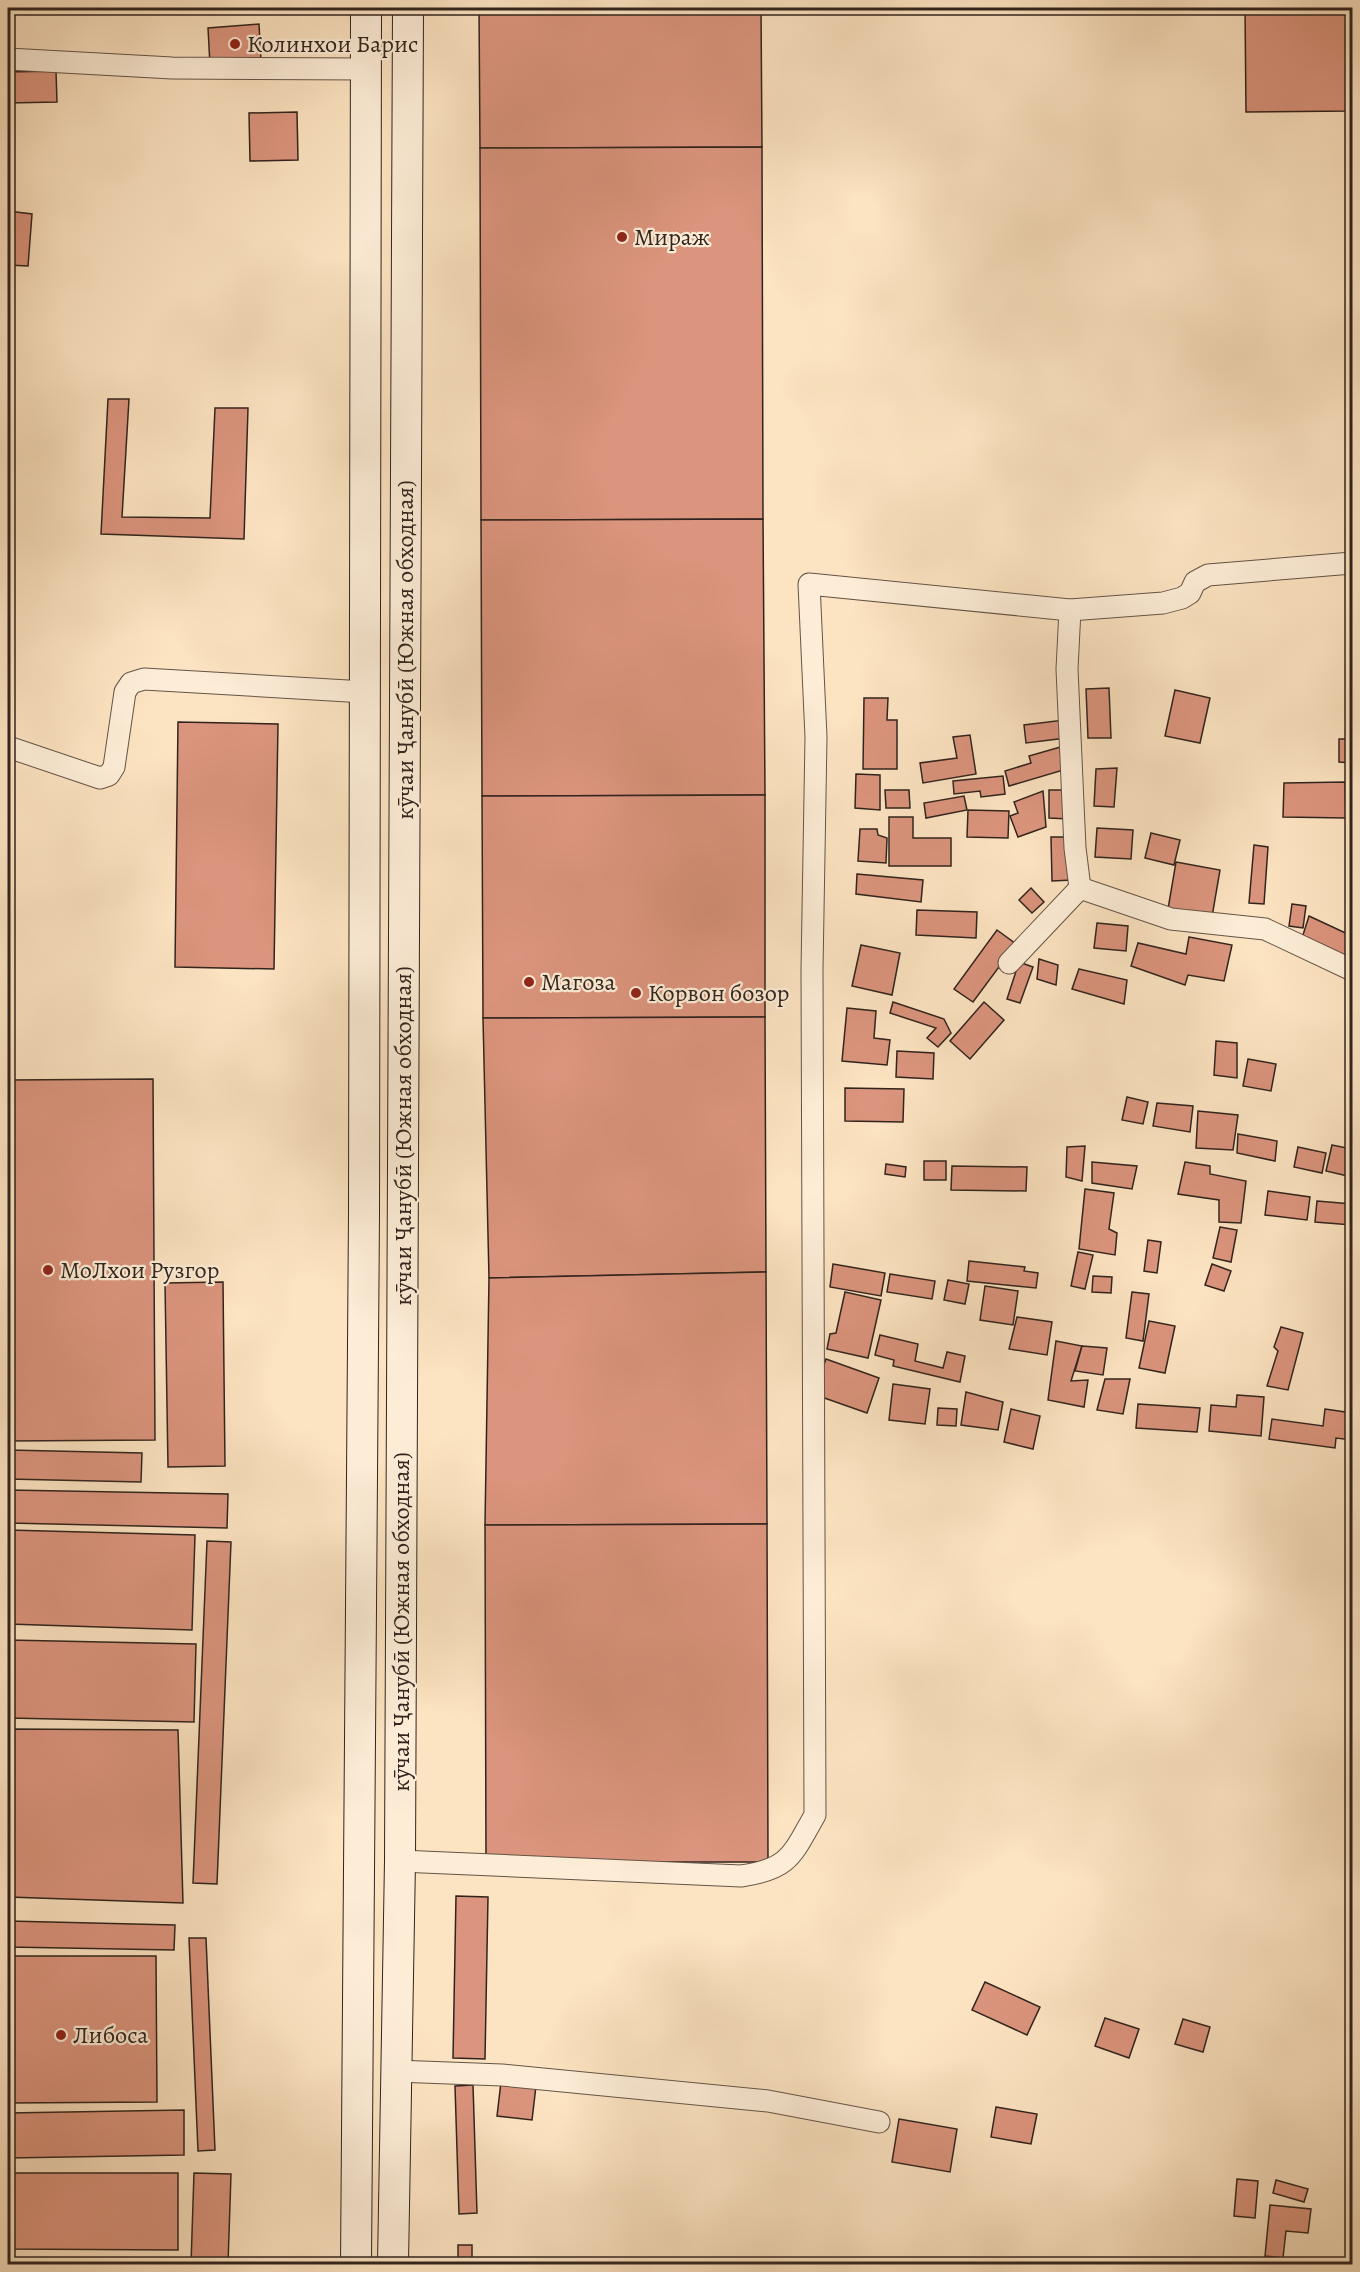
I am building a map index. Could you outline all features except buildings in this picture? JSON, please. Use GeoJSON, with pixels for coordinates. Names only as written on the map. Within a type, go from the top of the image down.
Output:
{"type":"FeatureCollection","features":[{"type":"Feature","properties":{"kind":"main road","name":"кӯчаи Ҷанубӣ (Южная обходная)"},"geometry":{"type":"LineString","coordinates":[[356,2265],[364,1202],[366,8]]}},
{"type":"Feature","properties":{"kind":"main road","name":"кӯчаи Ҷанубӣ (Южная обходная)"},"geometry":{"type":"LineString","coordinates":[[393,2265],[400,1860],[408,8]]}},
{"type":"Feature","properties":{"kind":"street"},"geometry":{"type":"LineString","coordinates":[[8,59],[172,68],[366,69]]}},
{"type":"Feature","properties":{"kind":"street"},"geometry":{"type":"LineString","coordinates":[[400,1860],[741,1876],[765,1872],[780,1866],[795,1850],[815,1815],[812,970],[816,737],[809,584],[1070,610],[1172,600],[1190,593],[1195,582],[1208,575],[1353,563]]}},
{"type":"Feature","properties":{"kind":"street"},"geometry":{"type":"LineString","coordinates":[[1070,610],[1067,669],[1074,848],[1080,888]]}},
{"type":"Feature","properties":{"kind":"street"},"geometry":{"type":"LineString","coordinates":[[8,747],[100,778],[109,775],[114,767],[125,692],[131,683],[144,679],[365,692]]}},
{"type":"Feature","properties":{"kind":"street"},"geometry":{"type":"LineString","coordinates":[[1009,963],[1080,888]]}},
{"type":"Feature","properties":{"kind":"street"},"geometry":{"type":"LineString","coordinates":[[1080,888],[1171,919],[1265,930],[1353,970]]}},
{"type":"Feature","properties":{"kind":"street"},"geometry":{"type":"LineString","coordinates":[[395,2071],[502,2075],[768,2100],[879,2122]]}},
{"type":"Feature","properties":{"kind":"place","name":"Колинхои Барис"},"geometry":{"type":"Point","coordinates":[235,44]}},
{"type":"Feature","properties":{"kind":"place","name":"Мираж"},"geometry":{"type":"Point","coordinates":[622,237]}},
{"type":"Feature","properties":{"kind":"place","name":"Магоза"},"geometry":{"type":"Point","coordinates":[529,982]}},
{"type":"Feature","properties":{"kind":"place","name":"Корвон бозор"},"geometry":{"type":"Point","coordinates":[636,993]}},
{"type":"Feature","properties":{"kind":"place","name":"МоЛхои Рузгор"},"geometry":{"type":"Point","coordinates":[48,1270]}},
{"type":"Feature","properties":{"kind":"place","name":"Либоса"},"geometry":{"type":"Point","coordinates":[61,2035]}}]}
